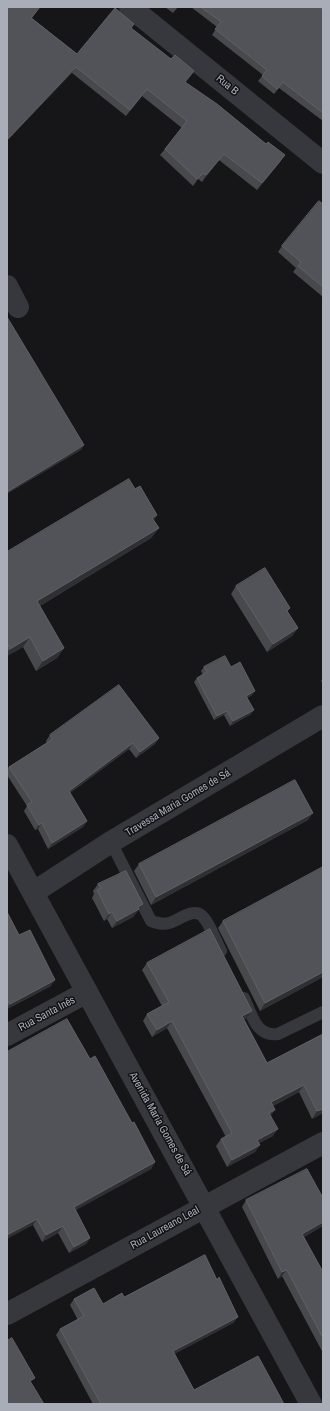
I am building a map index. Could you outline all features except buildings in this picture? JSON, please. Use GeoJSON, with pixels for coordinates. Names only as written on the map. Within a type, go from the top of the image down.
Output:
{"type":"FeatureCollection","features":[{"type":"Feature","properties":{"kind":"street","name":"Rua B"},"geometry":{"type":"LineString","coordinates":[[130,7],[323,163]]}},
{"type":"Feature","properties":{"kind":"street"},"geometry":{"type":"LineString","coordinates":[[7,286],[18,307]]}},
{"type":"Feature","properties":{"kind":"street","name":"Travessa Maria Gomes de Sá"},"geometry":{"type":"LineString","coordinates":[[34,892],[111,842],[323,716]]}},
{"type":"Feature","properties":{"kind":"street","name":"Avenida Maria Gomes de Sá"},"geometry":{"type":"LineString","coordinates":[[7,845],[34,892],[311,1404]]}},
{"type":"Feature","properties":{"kind":"street","name":"Rua Santa Inês"},"geometry":{"type":"LineString","coordinates":[[7,1035],[87,992]]}},
{"type":"Feature","properties":{"kind":"street","name":"Rua Laureano Leal"},"geometry":{"type":"LineString","coordinates":[[7,1314],[204,1206],[323,1143]]}},
{"type":"Feature","properties":{"kind":"lane"},"geometry":{"type":"LineString","coordinates":[[111,842],[151,921],[159,924],[168,924],[194,912],[201,914],[226,963]]}},
{"type":"Feature","properties":{"kind":"lane"},"geometry":{"type":"LineString","coordinates":[[237,984],[263,1033],[271,1035],[278,1034],[323,1012]]}}]}
